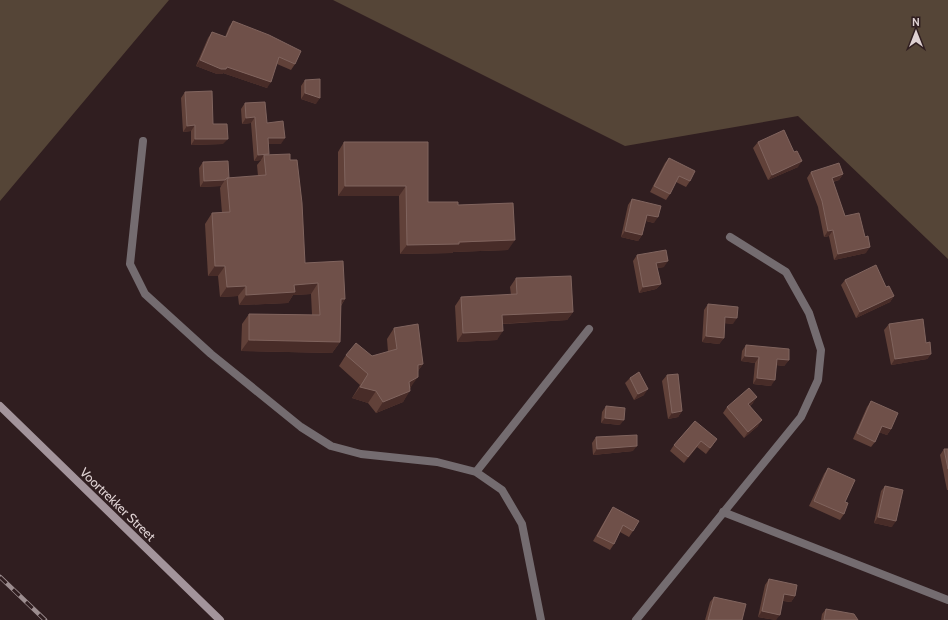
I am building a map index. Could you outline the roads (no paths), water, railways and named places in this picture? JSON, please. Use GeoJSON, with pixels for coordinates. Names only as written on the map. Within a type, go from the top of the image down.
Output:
{"type":"FeatureCollection","features":[{"type":"Feature","properties":{"kind":"main road","name":"Voortrekker Street"},"geometry":{"type":"LineString","coordinates":[[0,406],[220,620]]}},
{"type":"Feature","properties":{"kind":"street"},"geometry":{"type":"LineString","coordinates":[[143,141],[130,264],[144,294],[211,354],[301,427],[331,446],[361,454],[437,462],[476,472],[502,490],[522,524],[541,620]]}},
{"type":"Feature","properties":{"kind":"street"},"geometry":{"type":"LineString","coordinates":[[636,620],[801,417],[818,380],[821,350],[809,313],[786,272],[730,237]]}},
{"type":"Feature","properties":{"kind":"street"},"geometry":{"type":"LineString","coordinates":[[476,472],[589,329]]}},
{"type":"Feature","properties":{"kind":"street"},"geometry":{"type":"LineString","coordinates":[[723,512],[948,600]]}},
{"type":"Feature","properties":{"kind":"railway"},"geometry":{"type":"LineString","coordinates":[[0,577],[45,620]]}}]}
